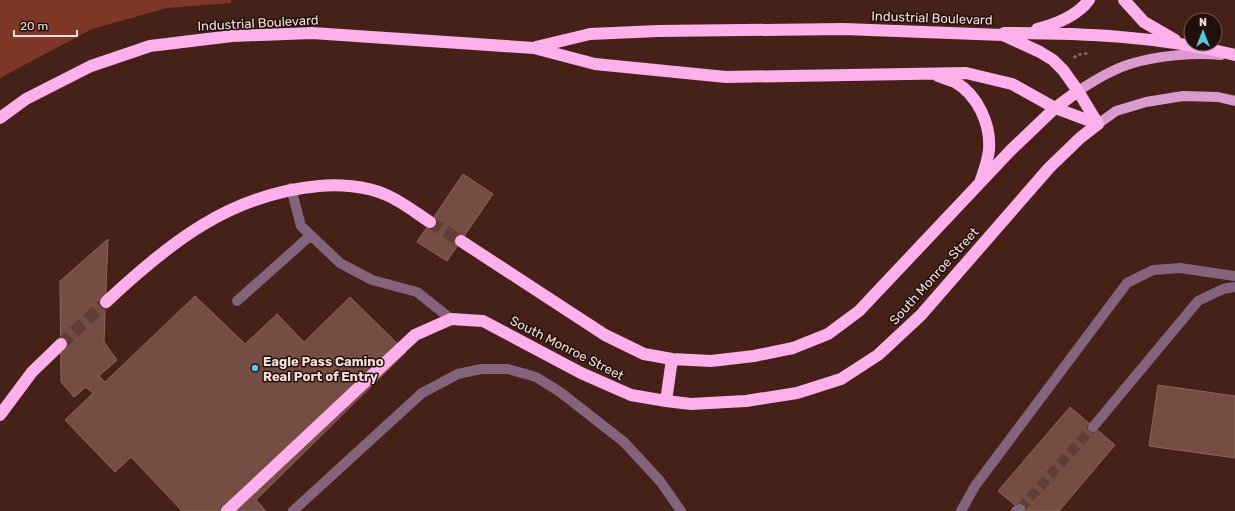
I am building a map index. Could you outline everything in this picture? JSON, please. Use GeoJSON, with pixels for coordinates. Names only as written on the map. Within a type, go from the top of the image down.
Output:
{"type":"FeatureCollection","features":[{"type":"Feature","properties":{"kind":"highway"},"geometry":{"type":"LineString","coordinates":[[1024,33],[1052,25],[1069,17],[1084,7],[1089,0]]}},
{"type":"Feature","properties":{"kind":"highway"},"geometry":{"type":"LineString","coordinates":[[1124,0],[1144,22],[1181,44]]}},
{"type":"Feature","properties":{"kind":"highway","name":"Industrial Boulevard"},"geometry":{"type":"LineString","coordinates":[[534,48],[590,34],[658,31],[844,29],[984,33],[1003,35],[1040,52],[1053,60],[1063,70],[1078,91],[1098,124]]}},
{"type":"Feature","properties":{"kind":"highway","name":"Industrial Boulevard"},"geometry":{"type":"LineString","coordinates":[[0,118],[26,99],[91,66],[150,46],[232,36],[312,33],[534,48],[595,64],[726,77],[966,73],[1012,84],[1055,108],[1098,124]]}},
{"type":"Feature","properties":{"kind":"highway"},"geometry":{"type":"LineString","coordinates":[[984,33],[1024,33],[1113,37],[1181,44],[1235,56]]}},
{"type":"Feature","properties":{"kind":"highway"},"geometry":{"type":"LineString","coordinates":[[927,73],[955,82],[972,96],[983,114],[989,133],[989,151],[981,182]]}},
{"type":"Feature","properties":{"kind":"highway"},"geometry":{"type":"LineString","coordinates":[[461,241],[605,335],[644,354],[672,359],[711,361],[754,356],[793,348],[828,334],[859,311],[981,182],[1055,108],[1078,91]]}},
{"type":"Feature","properties":{"kind":"highway","name":"South Monroe Street"},"geometry":{"type":"LineString","coordinates":[[227,511],[416,335],[451,319],[483,321],[581,373],[631,395],[666,401],[691,404],[746,401],[797,393],[841,379],[878,355],[921,315],[1049,168],[1080,138],[1098,124]]}},
{"type":"Feature","properties":{"kind":"highway"},"geometry":{"type":"LineString","coordinates":[[106,302],[139,271],[190,231],[243,202],[290,188],[340,184],[384,193],[430,222]]}},
{"type":"Feature","properties":{"kind":"highway"},"geometry":{"type":"LineString","coordinates":[[0,415],[32,372],[61,344]]}},
{"type":"Feature","properties":{"kind":"highway"},"geometry":{"type":"LineString","coordinates":[[666,401],[672,359]]}},
{"type":"Feature","properties":{"kind":"main road"},"geometry":{"type":"LineString","coordinates":[[1078,91],[1100,78],[1130,64],[1173,56],[1235,56]]}},
{"type":"Feature","properties":{"kind":"main road"},"geometry":{"type":"LineString","coordinates":[[1098,124],[1116,111],[1146,102],[1183,96],[1218,97],[1235,101]]}},
{"type":"Feature","properties":{"kind":"lane"},"geometry":{"type":"LineString","coordinates":[[290,188],[301,226],[340,263],[372,280],[417,292],[451,319]]}},
{"type":"Feature","properties":{"kind":"lane"},"geometry":{"type":"LineString","coordinates":[[237,301],[311,236]]}},
{"type":"Feature","properties":{"kind":"lane"},"geometry":{"type":"LineString","coordinates":[[961,511],[975,486],[1127,283],[1153,270],[1180,268],[1235,276]]}},
{"type":"Feature","properties":{"kind":"lane"},"geometry":{"type":"LineString","coordinates":[[1093,427],[1198,301],[1223,289],[1235,287]]}},
{"type":"Feature","properties":{"kind":"lane"},"geometry":{"type":"LineString","coordinates":[[293,511],[422,393],[458,374],[482,369],[508,369],[536,377],[560,392],[624,442],[660,481],[681,511]]}},
{"type":"Feature","properties":{"kind":"shaded area"},"geometry":{"type":"Polygon","coordinates":[[[0,0],[231,0],[231,3],[167,8],[92,29],[0,78],[0,0]]]}},
{"type":"Feature","properties":{"kind":"building"},"geometry":{"type":"Polygon","coordinates":[[[463,174],[493,194],[447,261],[417,242],[463,174]]]}},
{"type":"Feature","properties":{"kind":"building","name":"Eagle Pass Camino Real Port of Entry"},"geometry":{"type":"Polygon","coordinates":[[[108,239],[104,342],[117,360],[99,376],[105,382],[195,296],[245,344],[277,314],[304,342],[350,297],[406,352],[256,500],[266,511],[182,511],[131,457],[115,472],[65,420],[93,393],[86,387],[74,397],[61,382],[60,281],[108,239]]]}},
{"type":"Feature","properties":{"kind":"building"},"geometry":{"type":"Polygon","coordinates":[[[1158,385],[1235,396],[1235,458],[1149,446],[1158,385]]]}},
{"type":"Feature","properties":{"kind":"building"},"geometry":{"type":"Polygon","coordinates":[[[1070,407],[1115,445],[1059,511],[1022,511],[998,491],[1070,407]]]}},
{"type":"Feature","properties":{"kind":"tunnel"},"geometry":{"type":"LineString","coordinates":[[430,222],[461,241]]}},
{"type":"Feature","properties":{"kind":"tunnel"},"geometry":{"type":"LineString","coordinates":[[61,344],[106,302]]}},
{"type":"Feature","properties":{"kind":"tunnel"},"geometry":{"type":"LineString","coordinates":[[1020,509],[1093,427]]}},
{"type":"Feature","properties":{"kind":"place","name":"Eagle Pass Camino Real Port of Entry"},"geometry":{"type":"Point","coordinates":[255,368]}}]}
